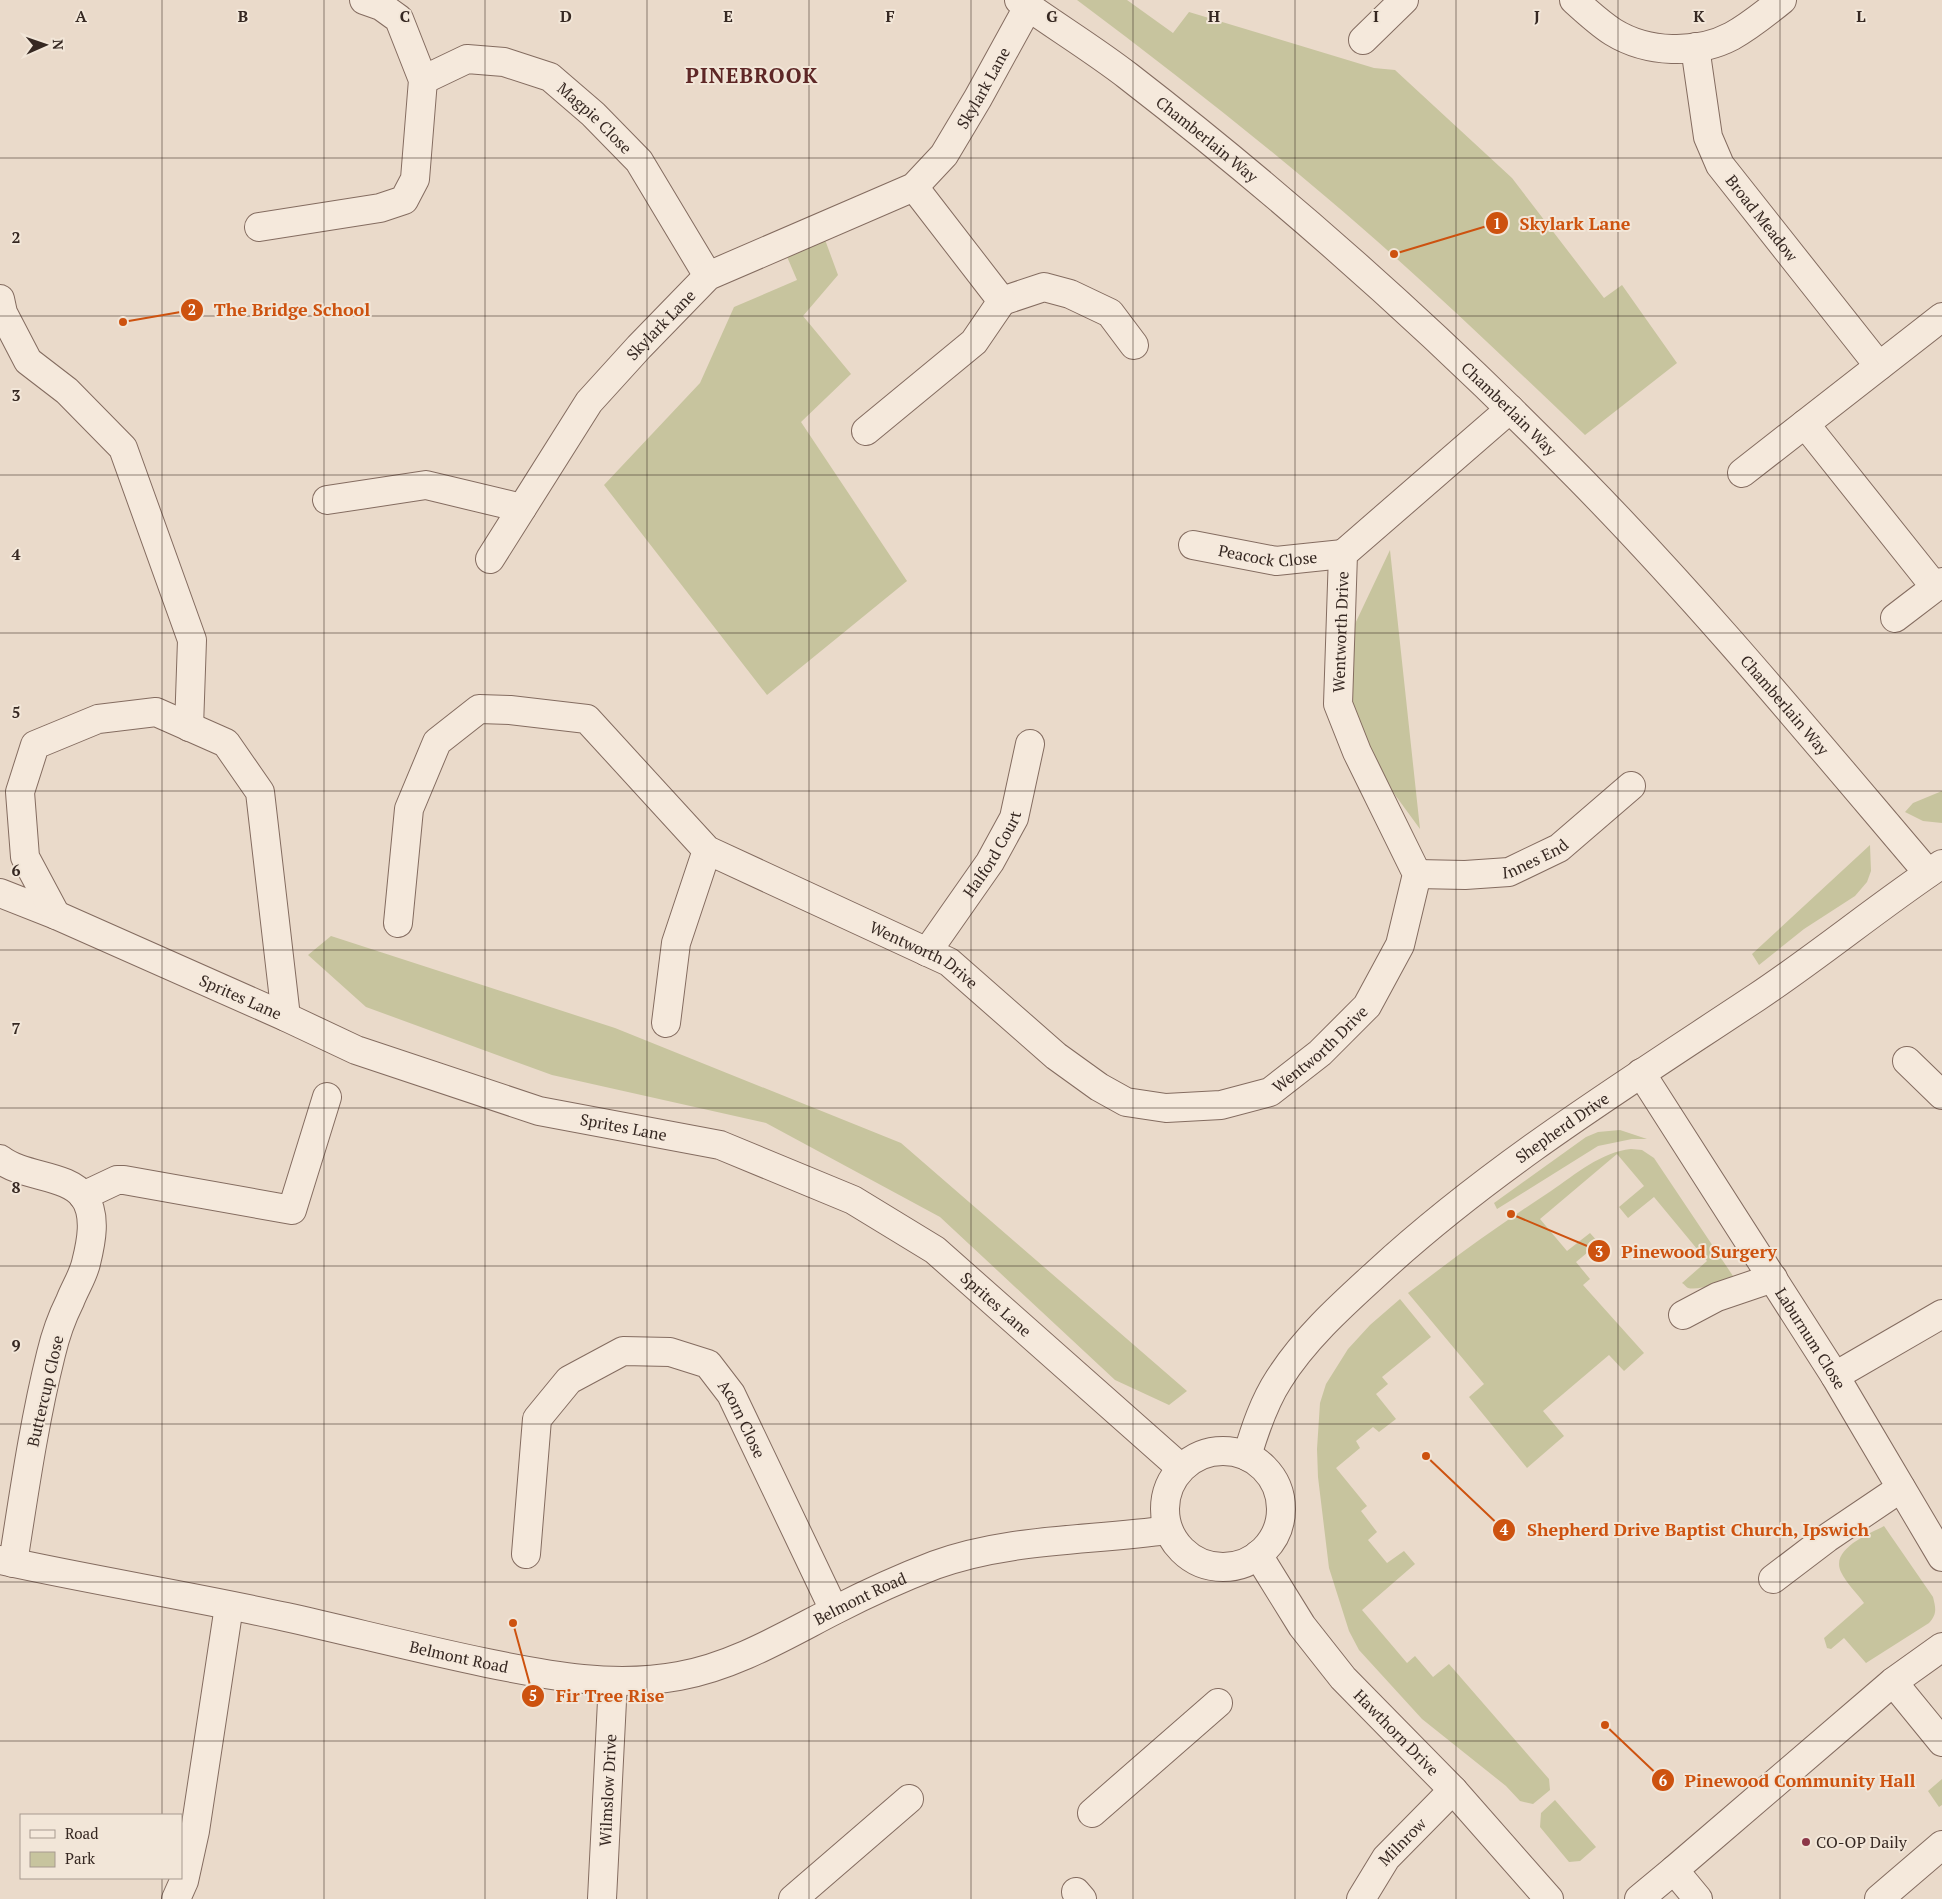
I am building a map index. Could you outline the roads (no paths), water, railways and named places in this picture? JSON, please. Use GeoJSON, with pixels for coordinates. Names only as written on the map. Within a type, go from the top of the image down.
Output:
{"type":"FeatureCollection","features":[{"type":"Feature","properties":{"kind":"street"},"geometry":{"type":"LineString","coordinates":[[259,227],[380,208],[404,200],[415,179],[423,80],[399,19],[380,6],[364,0]]}},
{"type":"Feature","properties":{"kind":"street"},"geometry":{"type":"LineString","coordinates":[[1363,40],[1404,0]]}},
{"type":"Feature","properties":{"kind":"street"},"geometry":{"type":"LineString","coordinates":[[1574,0],[1613,32],[1625,38],[1668,49],[1695,47],[1730,37],[1782,0]]}},
{"type":"Feature","properties":{"kind":"street","name":"Skylark Lane"},"geometry":{"type":"LineString","coordinates":[[490,559],[589,402],[708,276],[914,187],[944,154],[978,98],[1023,3]]}},
{"type":"Feature","properties":{"kind":"street","name":"Chamberlain Way"},"geometry":{"type":"LineString","coordinates":[[1023,3],[1126,74],[1229,157],[1363,271],[1510,409],[1659,562],[1823,748],[1935,869]]}},
{"type":"Feature","properties":{"kind":"street","name":"Broad Meadow"},"geometry":{"type":"LineString","coordinates":[[1695,47],[1708,137],[1720,165],[1879,366]]}},
{"type":"Feature","properties":{"kind":"street","name":"Magpie Close"},"geometry":{"type":"LineString","coordinates":[[423,80],[467,59],[504,62],[550,77],[593,114],[639,161],[708,276]]}},
{"type":"Feature","properties":{"kind":"street"},"geometry":{"type":"LineString","coordinates":[[914,187],[1002,301]]}},
{"type":"Feature","properties":{"kind":"street"},"geometry":{"type":"LineString","coordinates":[[866,430],[974,342],[1002,301],[1044,288],[1070,294],[1110,313],[1134,345]]}},
{"type":"Feature","properties":{"kind":"street"},"geometry":{"type":"LineString","coordinates":[[0,299],[4,313],[28,361],[67,392],[123,448],[192,640],[189,727]]}},
{"type":"Feature","properties":{"kind":"street"},"geometry":{"type":"LineString","coordinates":[[1742,473],[1942,317]]}},
{"type":"Feature","properties":{"kind":"street","name":"Wentworth Drive"},"geometry":{"type":"LineString","coordinates":[[398,923],[409,809],[437,742],[479,708],[587,718],[708,850],[949,962],[1056,1056],[1099,1087],[1126,1102],[1166,1108],[1221,1105],[1270,1092],[1320,1053],[1367,1006],[1400,945],[1416,874],[1357,752],[1338,704],[1343,554],[1510,409]]}},
{"type":"Feature","properties":{"kind":"street"},"geometry":{"type":"LineString","coordinates":[[1805,424],[1939,585],[1895,618]]}},
{"type":"Feature","properties":{"kind":"street"},"geometry":{"type":"LineString","coordinates":[[327,500],[426,485],[522,508]]}},
{"type":"Feature","properties":{"kind":"street","name":"Peacock Close"},"geometry":{"type":"LineString","coordinates":[[1193,545],[1276,561],[1343,554]]}},
{"type":"Feature","properties":{"kind":"street"},"geometry":{"type":"LineString","coordinates":[[56,916],[25,857],[20,792],[35,745],[98,718],[156,712],[226,743],[260,792],[286,1017]]}},
{"type":"Feature","properties":{"kind":"street","name":"Halford Court"},"geometry":{"type":"LineString","coordinates":[[927,952],[990,862],[1014,818],[1030,744]]}},
{"type":"Feature","properties":{"kind":"street","name":"Innes End"},"geometry":{"type":"LineString","coordinates":[[1416,874],[1465,876],[1509,872],[1559,848],[1631,786]]}},
{"type":"Feature","properties":{"kind":"street"},"geometry":{"type":"LineString","coordinates":[[666,1023],[676,943],[708,850]]}},
{"type":"Feature","properties":{"kind":"street","name":"Shepherd Drive"},"geometry":{"type":"LineString","coordinates":[[1247,1456],[1263,1410],[1278,1379],[1300,1351],[1340,1307],[1456,1204],[1545,1138],[1760,995],[1935,869]]}},
{"type":"Feature","properties":{"kind":"street","name":"Sprites Lane"},"geometry":{"type":"LineString","coordinates":[[0,893],[286,1017],[356,1050],[538,1111],[720,1145],[853,1200],[935,1250],[1181,1468]]}},
{"type":"Feature","properties":{"kind":"street"},"geometry":{"type":"LineString","coordinates":[[1907,1061],[1942,1095]]}},
{"type":"Feature","properties":{"kind":"street","name":"Laburnum Close"},"geometry":{"type":"LineString","coordinates":[[1641,1073],[1835,1376],[1942,1557]]}},
{"type":"Feature","properties":{"kind":"street"},"geometry":{"type":"LineString","coordinates":[[0,1158],[9,1166],[66,1183],[77,1189],[84,1196],[117,1180],[124,1180],[292,1210],[327,1097]]}},
{"type":"Feature","properties":{"kind":"street","name":"Buttercup Close"},"geometry":{"type":"LineString","coordinates":[[7,1561],[51,1352],[69,1302],[84,1270],[89,1250],[92,1214],[84,1196]]}},
{"type":"Feature","properties":{"kind":"street"},"geometry":{"type":"LineString","coordinates":[[1683,1315],[1717,1297],[1773,1278]]}},
{"type":"Feature","properties":{"kind":"street"},"geometry":{"type":"LineString","coordinates":[[1835,1376],[1942,1314]]}},
{"type":"Feature","properties":{"kind":"street","name":"Acorn Close"},"geometry":{"type":"LineString","coordinates":[[526,1554],[537,1420],[569,1380],[623,1351],[670,1352],[708,1364],[731,1394],[834,1610]]}},
{"type":"Feature","properties":{"kind":"street"},"geometry":{"type":"LineString","coordinates":[[1230,1451],[1247,1456],[1259,1464],[1270,1474],[1281,1502],[1276,1532],[1269,1544],[1258,1555],[1247,1562],[1221,1568],[1207,1566],[1184,1553],[1175,1543],[1168,1530],[1165,1511],[1167,1491],[1181,1468],[1195,1458],[1211,1452],[1230,1451]]}},
{"type":"Feature","properties":{"kind":"street"},"geometry":{"type":"LineString","coordinates":[[1773,1579],[1827,1538],[1901,1488]]}},
{"type":"Feature","properties":{"kind":"street","name":"Belmont Road"},"geometry":{"type":"LineString","coordinates":[[7,1561],[286,1617],[518,1669],[562,1677],[613,1681],[666,1678],[700,1671],[756,1650],[794,1633],[834,1610],[912,1574],[956,1558],[1033,1543],[1168,1530]]}},
{"type":"Feature","properties":{"kind":"street","name":"Hawthorn Drive"},"geometry":{"type":"LineString","coordinates":[[1258,1555],[1302,1626],[1343,1678],[1453,1790],[1549,1899]]}},
{"type":"Feature","properties":{"kind":"street"},"geometry":{"type":"LineString","coordinates":[[176,1899],[184,1881],[195,1831],[229,1606]]}},
{"type":"Feature","properties":{"kind":"street"},"geometry":{"type":"LineString","coordinates":[[1639,1899],[1893,1682],[1942,1647]]}},
{"type":"Feature","properties":{"kind":"street","name":"Wilmslow Drive"},"geometry":{"type":"LineString","coordinates":[[602,1899],[613,1681]]}},
{"type":"Feature","properties":{"kind":"street"},"geometry":{"type":"LineString","coordinates":[[1893,1682],[1942,1742]]}},
{"type":"Feature","properties":{"kind":"street"},"geometry":{"type":"LineString","coordinates":[[1092,1813],[1218,1703]]}},
{"type":"Feature","properties":{"kind":"street","name":"Milnrow"},"geometry":{"type":"LineString","coordinates":[[1361,1899],[1386,1858],[1453,1790]]}},
{"type":"Feature","properties":{"kind":"street"},"geometry":{"type":"LineString","coordinates":[[794,1898],[909,1799]]}},
{"type":"Feature","properties":{"kind":"street"},"geometry":{"type":"LineString","coordinates":[[1879,1899],[1942,1845]]}},
{"type":"Feature","properties":{"kind":"street"},"geometry":{"type":"LineString","coordinates":[[1674,1870],[1698,1899]]}},
{"type":"Feature","properties":{"kind":"place","name":"Skylark Lane"},"geometry":{"type":"Point","coordinates":[1394,254]}},
{"type":"Feature","properties":{"kind":"place","name":"The Bridge School"},"geometry":{"type":"Point","coordinates":[123,322]}},
{"type":"Feature","properties":{"kind":"place","name":"Pinewood Surgery"},"geometry":{"type":"Point","coordinates":[1511,1214]}},
{"type":"Feature","properties":{"kind":"place","name":"Shepherd Drive Baptist Church, Ipswich"},"geometry":{"type":"Point","coordinates":[1426,1456]}},
{"type":"Feature","properties":{"kind":"place","name":"Fir Tree Rise"},"geometry":{"type":"Point","coordinates":[513,1623]}},
{"type":"Feature","properties":{"kind":"place","name":"Pinewood Community Hall"},"geometry":{"type":"Point","coordinates":[1605,1725]}},
{"type":"Feature","properties":{"kind":"place","name":"CO-OP Daily"},"geometry":{"type":"Point","coordinates":[1806,1842]}},
{"type":"Feature","properties":{"kind":"district","name":"PINEBROOK"},"geometry":{"type":"Point","coordinates":[752,76]}}]}
